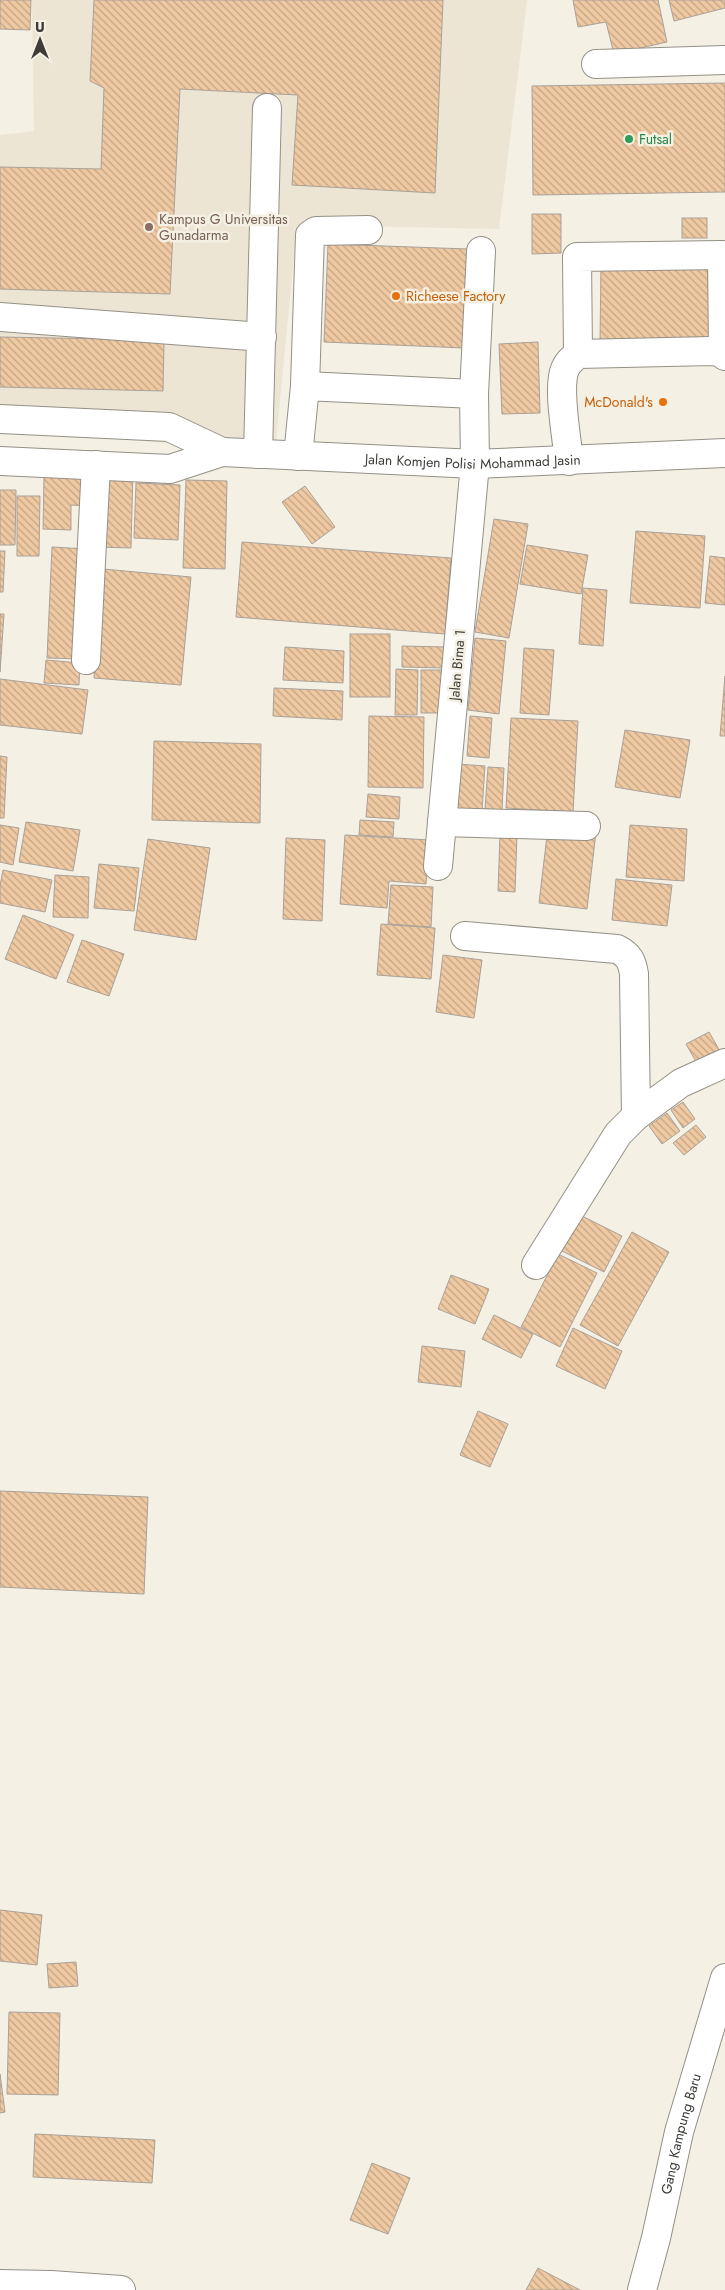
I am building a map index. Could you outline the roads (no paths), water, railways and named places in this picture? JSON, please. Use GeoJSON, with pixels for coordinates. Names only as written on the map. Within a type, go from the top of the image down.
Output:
{"type":"FeatureCollection","features":[{"type":"Feature","properties":{"kind":"street"},"geometry":{"type":"LineString","coordinates":[[596,64],[725,60]]}},
{"type":"Feature","properties":{"kind":"street"},"geometry":{"type":"LineString","coordinates":[[258,454],[267,108]]}},
{"type":"Feature","properties":{"kind":"street"},"geometry":{"type":"LineString","coordinates":[[298,456],[305,386],[310,234],[316,231],[368,230]]}},
{"type":"Feature","properties":{"kind":"street","name":"Jalan Bima 1"},"geometry":{"type":"LineString","coordinates":[[438,866],[475,464],[474,394],[481,251]]}},
{"type":"Feature","properties":{"kind":"street"},"geometry":{"type":"LineString","coordinates":[[569,460],[562,385],[567,366],[578,354],[577,257],[722,255],[724,355],[712,351],[578,354]]}},
{"type":"Feature","properties":{"kind":"street"},"geometry":{"type":"LineString","coordinates":[[0,317],[262,337]]}},
{"type":"Feature","properties":{"kind":"street"},"geometry":{"type":"LineString","coordinates":[[305,386],[474,394]]}},
{"type":"Feature","properties":{"kind":"street","name":"Jalan Komjen Polisi Mohammad Jasin"},"geometry":{"type":"LineString","coordinates":[[0,419],[169,427],[222,452]]}},
{"type":"Feature","properties":{"kind":"street","name":"Jalan Komjen Polisi Mohammad Jasin"},"geometry":{"type":"LineString","coordinates":[[0,461],[170,469],[222,452],[475,464],[725,453]]}},
{"type":"Feature","properties":{"kind":"street"},"geometry":{"type":"LineString","coordinates":[[86,660],[96,465]]}},
{"type":"Feature","properties":{"kind":"street"},"geometry":{"type":"LineString","coordinates":[[442,822],[586,826]]}},
{"type":"Feature","properties":{"kind":"street"},"geometry":{"type":"LineString","coordinates":[[464,936],[617,950],[627,954],[632,962],[634,974],[636,1116]]}},
{"type":"Feature","properties":{"kind":"street"},"geometry":{"type":"LineString","coordinates":[[536,1265],[618,1134],[636,1116],[681,1083],[725,1063]]}},
{"type":"Feature","properties":{"kind":"street","name":"Gang Kampung Baru"},"geometry":{"type":"LineString","coordinates":[[642,2290],[679,2132],[725,1978]]}},
{"type":"Feature","properties":{"kind":"street"},"geometry":{"type":"LineString","coordinates":[[0,2284],[121,2290]]}},
{"type":"Feature","properties":{"kind":"place","name":"Futsal"},"geometry":{"type":"Point","coordinates":[629,139]}},
{"type":"Feature","properties":{"kind":"place","name":"Kampus G Universitas Gunadarma"},"geometry":{"type":"Point","coordinates":[149,227]}},
{"type":"Feature","properties":{"kind":"place","name":"Richeese Factory"},"geometry":{"type":"Point","coordinates":[396,296]}},
{"type":"Feature","properties":{"kind":"place","name":"McDonald's"},"geometry":{"type":"Point","coordinates":[663,402]}}]}
